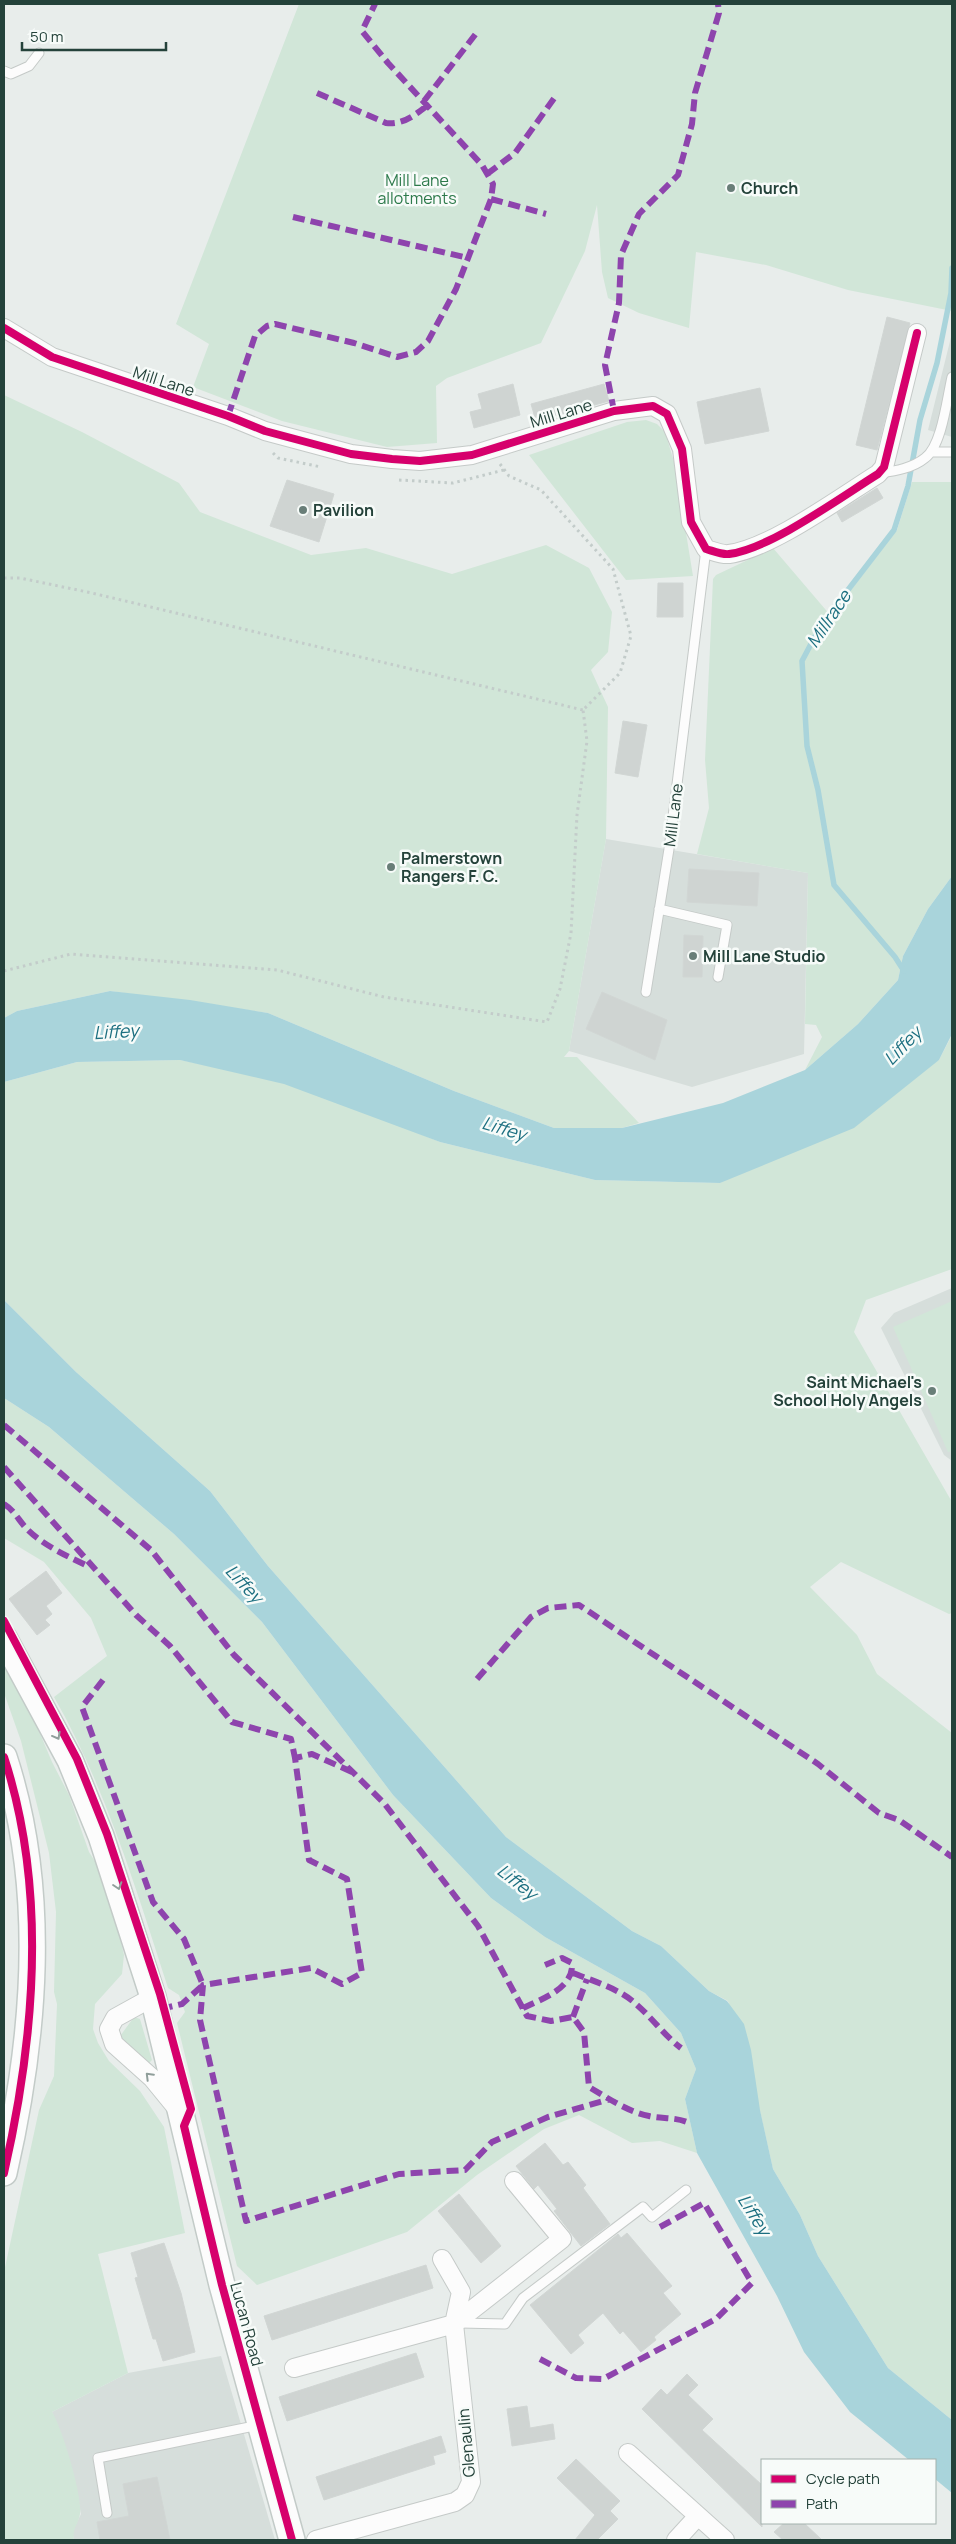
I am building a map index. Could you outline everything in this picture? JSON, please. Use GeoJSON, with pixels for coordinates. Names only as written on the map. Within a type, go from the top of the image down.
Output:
{"type":"FeatureCollection","features":[{"type":"Feature","properties":{"kind":"main road"},"geometry":{"type":"LineString","coordinates":[[4,1638],[74,1769],[101,1836],[153,1996]]}},
{"type":"Feature","properties":{"kind":"main road"},"geometry":{"type":"LineString","coordinates":[[4,1757],[27,1850],[32,1975],[27,2045],[4,2174]]}},
{"type":"Feature","properties":{"kind":"main road","name":"Lucan Road"},"geometry":{"type":"LineString","coordinates":[[153,1996],[222,2285],[292,2540]]}},
{"type":"Feature","properties":{"kind":"street","name":"Mill Lane"},"geometry":{"type":"LineString","coordinates":[[4,328],[52,357],[266,430],[351,454],[420,461],[472,455],[614,411],[652,406],[667,414],[682,449],[691,522],[706,549]]}},
{"type":"Feature","properties":{"kind":"street"},"geometry":{"type":"LineString","coordinates":[[706,549],[727,555],[751,549],[783,533],[878,474],[884,467],[917,332]]}},
{"type":"Feature","properties":{"kind":"street","name":"Lucan Road"},"geometry":{"type":"LineString","coordinates":[[153,1996],[115,2018],[109,2029],[114,2044],[152,2078],[180,2113]]}},
{"type":"Feature","properties":{"kind":"street"},"geometry":{"type":"LineString","coordinates":[[294,2368],[454,2324],[562,2239],[514,2182]]}},
{"type":"Feature","properties":{"kind":"street","name":"Glenaulin"},"geometry":{"type":"LineString","coordinates":[[316,2540],[455,2502],[465,2495],[471,2482],[454,2324],[461,2292],[442,2260]]}},
{"type":"Feature","properties":{"kind":"street"},"geometry":{"type":"LineString","coordinates":[[628,2453],[725,2540]]}},
{"type":"Feature","properties":{"kind":"street"},"geometry":{"type":"LineString","coordinates":[[676,2540],[698,2516]]}},
{"type":"Feature","properties":{"kind":"lane"},"geometry":{"type":"LineString","coordinates":[[4,70],[11,74],[29,66],[39,53]]}},
{"type":"Feature","properties":{"kind":"lane"},"geometry":{"type":"LineString","coordinates":[[878,474],[905,468],[925,459],[931,452],[938,436],[952,377]]}},
{"type":"Feature","properties":{"kind":"lane"},"geometry":{"type":"LineString","coordinates":[[931,452],[952,452]]}},
{"type":"Feature","properties":{"kind":"lane","name":"Mill Lane"},"geometry":{"type":"LineString","coordinates":[[646,992],[669,849],[706,549]]}},
{"type":"Feature","properties":{"kind":"lane"},"geometry":{"type":"LineString","coordinates":[[659,909],[726,925],[718,977]]}},
{"type":"Feature","properties":{"kind":"lane"},"geometry":{"type":"LineString","coordinates":[[454,2324],[468,2322],[505,2324],[523,2298],[642,2207],[652,2217],[686,2190]]}},
{"type":"Feature","properties":{"kind":"lane"},"geometry":{"type":"LineString","coordinates":[[107,2513],[98,2458],[260,2425]]}},
{"type":"Feature","properties":{"kind":"path"},"geometry":{"type":"LineString","coordinates":[[496,446],[499,462],[509,476],[541,490],[613,570],[631,636],[620,673],[583,710]]}},
{"type":"Feature","properties":{"kind":"path"},"geometry":{"type":"LineString","coordinates":[[4,578],[20,578],[92,593],[583,710]]}},
{"type":"Feature","properties":{"kind":"path"},"geometry":{"type":"LineString","coordinates":[[4,971],[72,954],[277,970],[384,997],[547,1022],[560,989],[571,933],[578,815],[587,741],[583,710]]}},
{"type":"Feature","properties":{"kind":"shaded area"},"geometry":{"type":"Polygon","coordinates":[[[952,333],[952,437],[928,430],[952,333]]]}},
{"type":"Feature","properties":{"kind":"shaded area"},"geometry":{"type":"Polygon","coordinates":[[[606,839],[808,873],[804,1054],[692,1087],[569,1051],[606,839]]]}},
{"type":"Feature","properties":{"kind":"shaded area","name":"Saint Michael's School Holy Angels"},"geometry":{"type":"Polygon","coordinates":[[[952,1288],[952,1461],[944,1455],[881,1328],[894,1313],[952,1288]]]}},
{"type":"Feature","properties":{"kind":"shaded area"},"geometry":{"type":"Polygon","coordinates":[[[221,2356],[275,2540],[74,2540],[72,2532],[81,2514],[77,2494],[52,2412],[128,2373],[221,2356]]]}},
{"type":"Feature","properties":{"kind":"green space","name":"Mill Lane allotments"},"geometry":{"type":"Polygon","coordinates":[[[299,4],[952,4],[952,311],[848,290],[766,265],[696,252],[689,328],[639,313],[608,298],[602,272],[597,205],[585,251],[541,343],[447,378],[436,386],[437,443],[387,447],[282,421],[193,387],[209,344],[176,324],[299,4]]]}},
{"type":"Feature","properties":{"kind":"green space"},"geometry":{"type":"Polygon","coordinates":[[[4,395],[82,432],[179,483],[200,512],[311,555],[366,548],[452,574],[546,545],[589,568],[612,612],[608,652],[591,670],[608,707],[606,839],[569,1051],[564,1057],[577,1057],[639,1123],[622,1128],[554,1128],[454,1091],[268,1013],[110,991],[17,1011],[4,1018],[4,395]]]}},
{"type":"Feature","properties":{"kind":"green space"},"geometry":{"type":"Polygon","coordinates":[[[646,420],[657,424],[665,432],[675,465],[693,576],[626,580],[529,455],[627,422],[646,420]]]}},
{"type":"Feature","properties":{"kind":"green space"},"geometry":{"type":"Polygon","coordinates":[[[912,482],[952,482],[952,876],[928,909],[903,956],[898,980],[858,1024],[805,1070],[822,1037],[816,1025],[805,1024],[808,873],[697,854],[709,808],[705,760],[713,579],[716,575],[773,548],[831,616],[897,530],[912,482]]]}},
{"type":"Feature","properties":{"kind":"green space"},"geometry":{"type":"Polygon","coordinates":[[[952,1035],[952,1269],[866,1300],[854,1332],[952,1502],[952,1613],[949,1614],[841,1562],[810,1587],[857,1635],[877,1674],[952,1733],[952,2420],[888,2368],[818,2256],[800,2215],[773,2169],[760,2111],[728,2001],[709,1991],[661,1946],[632,1931],[506,1837],[268,1566],[210,1491],[76,1372],[4,1300],[4,1082],[77,1062],[180,1060],[290,1082],[440,1142],[595,1180],[720,1183],[939,1060],[952,1035]]]}},
{"type":"Feature","properties":{"kind":"green space","name":"Saint Michael's School Holy Angels"},"geometry":{"type":"Polygon","coordinates":[[[952,1301],[952,1451],[948,1452],[893,1327],[952,1301]]]}},
{"type":"Feature","properties":{"kind":"green space"},"geometry":{"type":"Polygon","coordinates":[[[4,1398],[49,1427],[174,1534],[262,1622],[393,1795],[491,1898],[545,1937],[645,1993],[681,2033],[696,2069],[685,2099],[697,2153],[660,2141],[632,2143],[579,2115],[544,2129],[477,2175],[407,2232],[257,2285],[237,2266],[177,2023],[185,2012],[179,1995],[168,1988],[132,1876],[104,1803],[73,1732],[54,1697],[107,1656],[91,1618],[44,1562],[4,1538],[4,1398]]]}},
{"type":"Feature","properties":{"kind":"green space"},"geometry":{"type":"Polygon","coordinates":[[[4,1665],[36,1724],[52,1762],[69,1795],[89,1852],[105,1877],[124,1955],[122,1974],[95,2004],[93,2029],[98,2043],[109,2061],[140,2091],[164,2127],[185,2233],[98,2254],[128,2373],[52,2412],[66,2447],[78,2493],[80,2514],[74,2530],[74,2540],[4,2540],[4,2272],[39,2110],[54,2076],[57,2004],[54,1992],[56,1912],[49,1853],[21,1741],[4,1693],[4,1665]]]}},
{"type":"Feature","properties":{"kind":"green space"},"geometry":{"type":"Polygon","coordinates":[[[134,2017],[140,2019],[152,2060],[148,2064],[118,2039],[134,2017]]]}},
{"type":"Feature","properties":{"kind":"water","name":"Liffey"},"geometry":{"type":"Polygon","coordinates":[[[952,876],[952,1034],[939,1060],[854,1128],[720,1183],[595,1180],[440,1142],[284,1084],[180,1060],[77,1062],[4,1082],[4,1018],[17,1011],[110,991],[190,1000],[268,1013],[454,1091],[554,1128],[622,1128],[723,1103],[805,1070],[858,1024],[898,980],[903,956],[928,909],[952,876]]]}},
{"type":"Feature","properties":{"kind":"water","name":"Liffey"},"geometry":{"type":"Polygon","coordinates":[[[4,1300],[76,1372],[210,1491],[268,1566],[506,1837],[632,1931],[661,1946],[709,1991],[727,2001],[744,2024],[751,2050],[760,2110],[773,2169],[800,2215],[818,2256],[888,2368],[952,2420],[952,2493],[936,2480],[936,2459],[908,2459],[850,2412],[804,2352],[777,2296],[697,2153],[685,2099],[696,2069],[681,2033],[645,1993],[545,1937],[491,1898],[393,1795],[262,1622],[174,1534],[49,1427],[4,1398],[4,1300]]]}},
{"type":"Feature","properties":{"kind":"building"},"geometry":{"type":"Polygon","coordinates":[[[887,317],[910,323],[877,450],[856,445],[887,317]]]}},
{"type":"Feature","properties":{"kind":"building"},"geometry":{"type":"Polygon","coordinates":[[[513,384],[520,415],[474,428],[470,412],[482,409],[478,394],[513,384]]]}},
{"type":"Feature","properties":{"kind":"building"},"geometry":{"type":"Polygon","coordinates":[[[604,384],[609,401],[536,421],[531,404],[604,384]]]}},
{"type":"Feature","properties":{"kind":"building"},"geometry":{"type":"Polygon","coordinates":[[[760,388],[769,431],[705,444],[697,402],[760,388]]]}},
{"type":"Feature","properties":{"kind":"building","name":"Pavilion"},"geometry":{"type":"Polygon","coordinates":[[[287,480],[334,494],[319,542],[270,526],[287,480]]]}},
{"type":"Feature","properties":{"kind":"building"},"geometry":{"type":"Polygon","coordinates":[[[877,488],[883,498],[842,522],[837,513],[877,488]]]}},
{"type":"Feature","properties":{"kind":"building"},"geometry":{"type":"Polygon","coordinates":[[[658,583],[683,583],[683,617],[657,617],[658,583]]]}},
{"type":"Feature","properties":{"kind":"building"},"geometry":{"type":"Polygon","coordinates":[[[623,721],[647,725],[638,777],[615,773],[623,721]]]}},
{"type":"Feature","properties":{"kind":"building"},"geometry":{"type":"Polygon","coordinates":[[[689,869],[759,873],[757,906],[687,902],[689,869]]]}},
{"type":"Feature","properties":{"kind":"building","name":"Mill Lane Studio"},"geometry":{"type":"Polygon","coordinates":[[[684,935],[703,936],[702,977],[683,977],[684,935]]]}},
{"type":"Feature","properties":{"kind":"building"},"geometry":{"type":"Polygon","coordinates":[[[602,992],[667,1020],[655,1060],[586,1029],[602,992]]]}},
{"type":"Feature","properties":{"kind":"building"},"geometry":{"type":"Polygon","coordinates":[[[46,1571],[62,1593],[46,1606],[52,1614],[45,1620],[50,1625],[37,1635],[9,1599],[46,1571]]]}},
{"type":"Feature","properties":{"kind":"building"},"geometry":{"type":"Polygon","coordinates":[[[545,2143],[563,2165],[568,2162],[586,2185],[583,2188],[610,2224],[581,2246],[554,2211],[557,2209],[538,2185],[534,2189],[516,2166],[545,2143]]]}},
{"type":"Feature","properties":{"kind":"building"},"geometry":{"type":"Polygon","coordinates":[[[459,2194],[501,2246],[481,2263],[438,2211],[459,2194]]]}},
{"type":"Feature","properties":{"kind":"building"},"geometry":{"type":"Polygon","coordinates":[[[627,2233],[672,2286],[663,2293],[681,2314],[654,2337],[656,2340],[641,2352],[623,2331],[620,2334],[603,2313],[578,2335],[584,2343],[571,2354],[530,2305],[618,2234],[621,2238],[627,2233]]]}},
{"type":"Feature","properties":{"kind":"building"},"geometry":{"type":"Polygon","coordinates":[[[164,2243],[181,2293],[195,2352],[163,2361],[156,2339],[153,2339],[135,2278],[138,2277],[131,2253],[164,2243]]]}},
{"type":"Feature","properties":{"kind":"building"},"geometry":{"type":"Polygon","coordinates":[[[426,2265],[433,2288],[272,2340],[264,2316],[426,2265]]]}},
{"type":"Feature","properties":{"kind":"building"},"geometry":{"type":"Polygon","coordinates":[[[416,2353],[424,2377],[287,2421],[279,2397],[416,2353]]]}},
{"type":"Feature","properties":{"kind":"building"},"geometry":{"type":"Polygon","coordinates":[[[687,2374],[698,2385],[688,2395],[713,2419],[702,2430],[761,2484],[762,2527],[642,2409],[661,2389],[667,2395],[687,2374]]]}},
{"type":"Feature","properties":{"kind":"building"},"geometry":{"type":"Polygon","coordinates":[[[527,2406],[530,2428],[553,2424],[555,2439],[512,2446],[507,2409],[527,2406]]]}},
{"type":"Feature","properties":{"kind":"building"},"geometry":{"type":"Polygon","coordinates":[[[441,2436],[446,2452],[433,2456],[435,2464],[324,2500],[316,2477],[441,2436]]]}},
{"type":"Feature","properties":{"kind":"building"},"geometry":{"type":"Polygon","coordinates":[[[576,2459],[620,2501],[610,2511],[618,2519],[597,2540],[575,2540],[595,2515],[557,2478],[576,2459]]]}},
{"type":"Feature","properties":{"kind":"building"},"geometry":{"type":"Polygon","coordinates":[[[157,2477],[170,2540],[100,2540],[97,2522],[129,2516],[123,2484],[157,2477]]]}},
{"type":"Feature","properties":{"kind":"building"},"geometry":{"type":"Polygon","coordinates":[[[783,2524],[805,2524],[822,2540],[783,2540],[774,2532],[783,2524]]]}},
{"type":"Feature","properties":{"kind":"waterway","name":"Millrace"},"geometry":{"type":"LineString","coordinates":[[904,971],[895,957],[834,885],[818,790],[807,746],[802,661],[821,625],[894,530],[908,486],[920,420],[937,363],[951,293],[952,268]]}},
{"type":"Feature","properties":{"kind":"marked path"},"geometry":{"type":"LineString","coordinates":[[228,416],[255,336],[267,326],[275,324],[354,343],[397,357],[416,352],[428,341],[456,289],[491,199],[493,184],[482,165],[388,63],[362,31],[375,4]]}},
{"type":"Feature","properties":{"kind":"marked path"},"geometry":{"type":"LineString","coordinates":[[614,411],[605,365],[619,303],[621,255],[639,214],[678,175],[692,124],[695,93],[719,13],[718,4]]}},
{"type":"Feature","properties":{"kind":"marked path"},"geometry":{"type":"LineString","coordinates":[[424,101],[478,31]]}},
{"type":"Feature","properties":{"kind":"marked path"},"geometry":{"type":"LineString","coordinates":[[317,93],[386,123],[403,121],[428,105]]}},
{"type":"Feature","properties":{"kind":"marked path"},"geometry":{"type":"LineString","coordinates":[[487,174],[515,153],[555,97]]}},
{"type":"Feature","properties":{"kind":"marked path"},"geometry":{"type":"LineString","coordinates":[[491,199],[546,214]]}},
{"type":"Feature","properties":{"kind":"marked path"},"geometry":{"type":"LineString","coordinates":[[293,217],[468,258]]}},
{"type":"Feature","properties":{"kind":"marked path"},"geometry":{"type":"LineString","coordinates":[[4,1425],[151,1550],[234,1655],[384,1803],[478,1926],[527,2016],[551,2021],[573,2017],[584,2032],[589,2087],[618,2104],[641,2114],[687,2122]]}},
{"type":"Feature","properties":{"kind":"marked path"},"geometry":{"type":"LineString","coordinates":[[4,1467],[136,1615],[170,1646],[232,1722],[291,1739],[295,1758]]}},
{"type":"Feature","properties":{"kind":"marked path"},"geometry":{"type":"LineString","coordinates":[[4,1504],[41,1541],[90,1567]]}},
{"type":"Feature","properties":{"kind":"marked path"},"geometry":{"type":"LineString","coordinates":[[477,1679],[531,1617],[548,1608],[579,1605],[818,1764],[879,1813],[899,1820],[952,1857]]}},
{"type":"Feature","properties":{"kind":"marked path"},"geometry":{"type":"LineString","coordinates":[[103,1680],[82,1707],[153,1902],[184,1939],[203,1985],[182,2004],[156,2010]]}},
{"type":"Feature","properties":{"kind":"marked path"},"geometry":{"type":"LineString","coordinates":[[352,1772],[312,1754],[295,1758],[309,1860],[347,1879],[362,1973],[342,1984],[311,1968],[203,1985],[200,2020],[246,2221],[399,2174],[465,2170],[492,2142],[548,2117],[610,2099]]}},
{"type":"Feature","properties":{"kind":"marked path"},"geometry":{"type":"LineString","coordinates":[[523,2008],[555,1992],[562,1986],[568,1979],[572,1963],[562,1958],[545,1965]]}},
{"type":"Feature","properties":{"kind":"marked path"},"geometry":{"type":"LineString","coordinates":[[573,1973],[606,1986],[630,1999],[681,2048]]}},
{"type":"Feature","properties":{"kind":"marked path"},"geometry":{"type":"LineString","coordinates":[[573,2017],[587,1979]]}},
{"type":"Feature","properties":{"kind":"marked path"},"geometry":{"type":"LineString","coordinates":[[540,2359],[576,2378],[603,2379],[716,2319],[752,2283],[704,2203],[660,2227]]}},
{"type":"Feature","properties":{"kind":"cycle path"},"geometry":{"type":"LineString","coordinates":[[4,328],[52,357],[228,416],[265,431],[351,454],[392,459],[420,461],[472,455],[614,411],[653,406],[667,414],[682,449],[691,522],[706,549],[726,554],[746,550],[784,533],[878,474],[884,467],[917,333]]}},
{"type":"Feature","properties":{"kind":"cycle path"},"geometry":{"type":"LineString","coordinates":[[4,1621],[77,1759],[107,1834],[160,1994],[191,2109],[184,2126],[222,2285],[292,2540]]}},
{"type":"Feature","properties":{"kind":"cycle path"},"geometry":{"type":"LineString","coordinates":[[4,1757],[18,1808],[27,1860],[32,1912],[32,1965],[29,2017],[15,2122],[4,2173]]}},
{"type":"Feature","properties":{"kind":"place","name":"Church"},"geometry":{"type":"Point","coordinates":[731,188]}},
{"type":"Feature","properties":{"kind":"place","name":"Pavilion"},"geometry":{"type":"Point","coordinates":[303,510]}},
{"type":"Feature","properties":{"kind":"place","name":"Palmerstown Rangers F. C."},"geometry":{"type":"Point","coordinates":[391,867]}},
{"type":"Feature","properties":{"kind":"place","name":"Mill Lane Studio"},"geometry":{"type":"Point","coordinates":[693,956]}},
{"type":"Feature","properties":{"kind":"place","name":"Saint Michael's School Holy Angels"},"geometry":{"type":"Point","coordinates":[932,1391]}}]}
